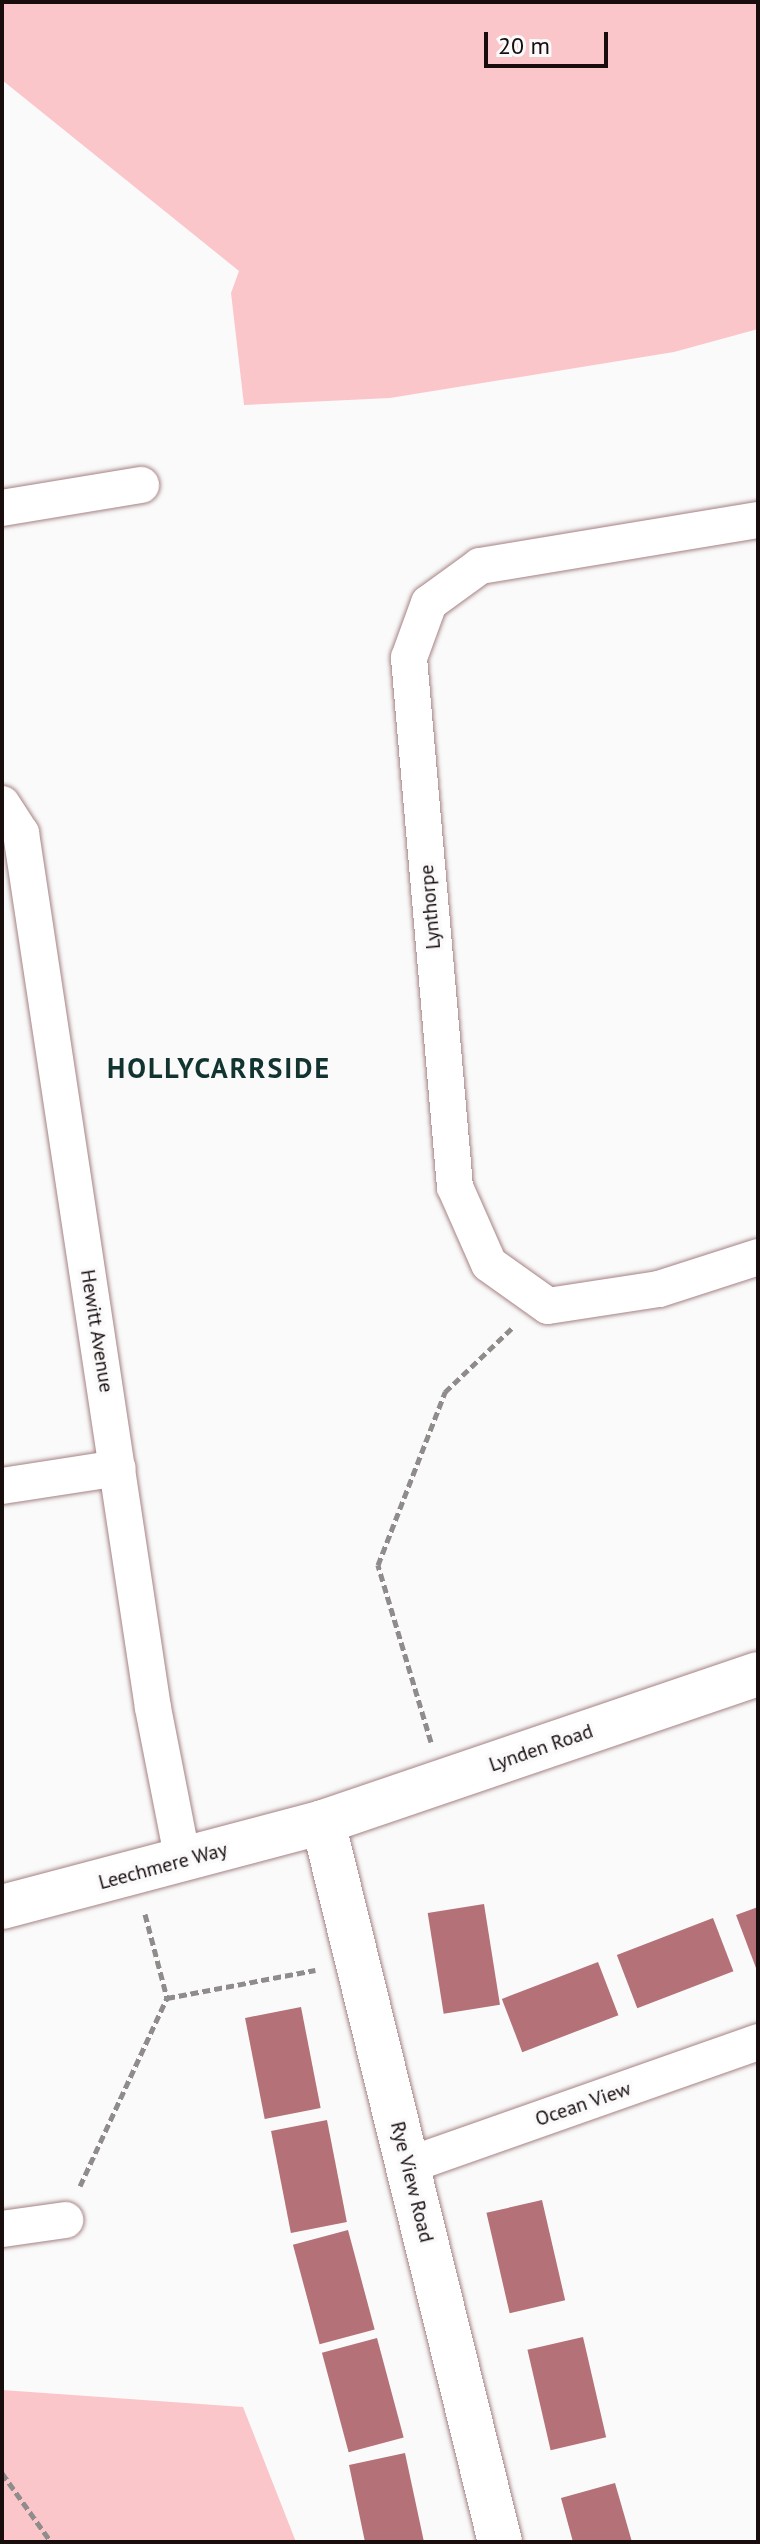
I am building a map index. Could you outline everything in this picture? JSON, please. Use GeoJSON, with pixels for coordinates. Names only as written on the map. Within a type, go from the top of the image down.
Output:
{"type":"FeatureCollection","features":[{"type":"Feature","properties":{"kind":"street"},"geometry":{"type":"LineString","coordinates":[[2,508],[141,485]]}},
{"type":"Feature","properties":{"kind":"street","name":"Lynthorpe"},"geometry":{"type":"LineString","coordinates":[[541,1301],[489,1264],[455,1187],[409,658],[429,603],[480,566],[758,520]]}},
{"type":"Feature","properties":{"kind":"street","name":"Hewitt Avenue"},"geometry":{"type":"LineString","coordinates":[[2,804],[21,833],[174,1833],[183,1861]]}},
{"type":"Feature","properties":{"kind":"street"},"geometry":{"type":"LineString","coordinates":[[541,1301],[548,1306],[659,1289],[758,1257]]}},
{"type":"Feature","properties":{"kind":"street"},"geometry":{"type":"LineString","coordinates":[[2,1486],[118,1468]]}},
{"type":"Feature","properties":{"kind":"street","name":"Lynden Road"},"geometry":{"type":"LineString","coordinates":[[323,1822],[758,1674]]}},
{"type":"Feature","properties":{"kind":"street","name":"Leechmere Way"},"geometry":{"type":"LineString","coordinates":[[2,1907],[323,1822]]}},
{"type":"Feature","properties":{"kind":"street","name":"Rye View Road"},"geometry":{"type":"LineString","coordinates":[[323,1822],[500,2542]]}},
{"type":"Feature","properties":{"kind":"street","name":"Ocean View"},"geometry":{"type":"LineString","coordinates":[[409,2165],[758,2042]]}},
{"type":"Feature","properties":{"kind":"street"},"geometry":{"type":"LineString","coordinates":[[2,2229],[65,2220]]}},
{"type":"Feature","properties":{"kind":"path"},"geometry":{"type":"LineString","coordinates":[[443,1782],[378,1565],[445,1392],[541,1301]]}},
{"type":"Feature","properties":{"kind":"path"},"geometry":{"type":"LineString","coordinates":[[65,2220],[167,1998],[135,1874]]}},
{"type":"Feature","properties":{"kind":"path"},"geometry":{"type":"LineString","coordinates":[[167,1998],[358,1962]]}},
{"type":"Feature","properties":{"kind":"path"},"geometry":{"type":"LineString","coordinates":[[2,2473],[51,2542]]}},
{"type":"Feature","properties":{"kind":"shaded area"},"geometry":{"type":"Polygon","coordinates":[[[2,2],[758,2],[758,329],[674,352],[390,398],[244,405],[231,293],[239,271],[2,80],[2,2]]]}},
{"type":"Feature","properties":{"kind":"shaded area"},"geometry":{"type":"Polygon","coordinates":[[[2,2390],[243,2407],[296,2542],[2,2542],[2,2390]]]}},
{"type":"Feature","properties":{"kind":"building"},"geometry":{"type":"Polygon","coordinates":[[[484,1904],[500,2005],[444,2014],[428,1913],[484,1904]]]}},
{"type":"Feature","properties":{"kind":"building"},"geometry":{"type":"Polygon","coordinates":[[[758,1907],[758,1968],[756,1968],[736,1915],[758,1907]]]}},
{"type":"Feature","properties":{"kind":"building"},"geometry":{"type":"Polygon","coordinates":[[[713,1918],[733,1971],[637,2008],[617,1955],[713,1918]]]}},
{"type":"Feature","properties":{"kind":"building"},"geometry":{"type":"Polygon","coordinates":[[[598,1962],[618,2015],[522,2052],[502,1999],[598,1962]]]}},
{"type":"Feature","properties":{"kind":"building"},"geometry":{"type":"Polygon","coordinates":[[[301,2007],[321,2108],[265,2119],[245,2018],[301,2007]]]}},
{"type":"Feature","properties":{"kind":"building"},"geometry":{"type":"Polygon","coordinates":[[[327,2120],[347,2222],[291,2233],[271,2131],[327,2120]]]}},
{"type":"Feature","properties":{"kind":"building"},"geometry":{"type":"Polygon","coordinates":[[[542,2200],[565,2300],[510,2313],[486,2213],[542,2200]]]}},
{"type":"Feature","properties":{"kind":"building"},"geometry":{"type":"Polygon","coordinates":[[[348,2230],[375,2329],[320,2344],[293,2245],[348,2230]]]}},
{"type":"Feature","properties":{"kind":"building"},"geometry":{"type":"Polygon","coordinates":[[[583,2337],[606,2437],[551,2450],[527,2350],[583,2337]]]}},
{"type":"Feature","properties":{"kind":"building"},"geometry":{"type":"Polygon","coordinates":[[[377,2338],[404,2437],[349,2452],[322,2353],[377,2338]]]}},
{"type":"Feature","properties":{"kind":"building"},"geometry":{"type":"Polygon","coordinates":[[[405,2453],[424,2542],[365,2542],[349,2465],[405,2453]]]}},
{"type":"Feature","properties":{"kind":"building"},"geometry":{"type":"Polygon","coordinates":[[[615,2483],[632,2542],[573,2542],[561,2498],[615,2483]]]}},
{"type":"Feature","properties":{"kind":"district","name":"HOLLYCARRSIDE"},"geometry":{"type":"Point","coordinates":[219,1068]}}]}
